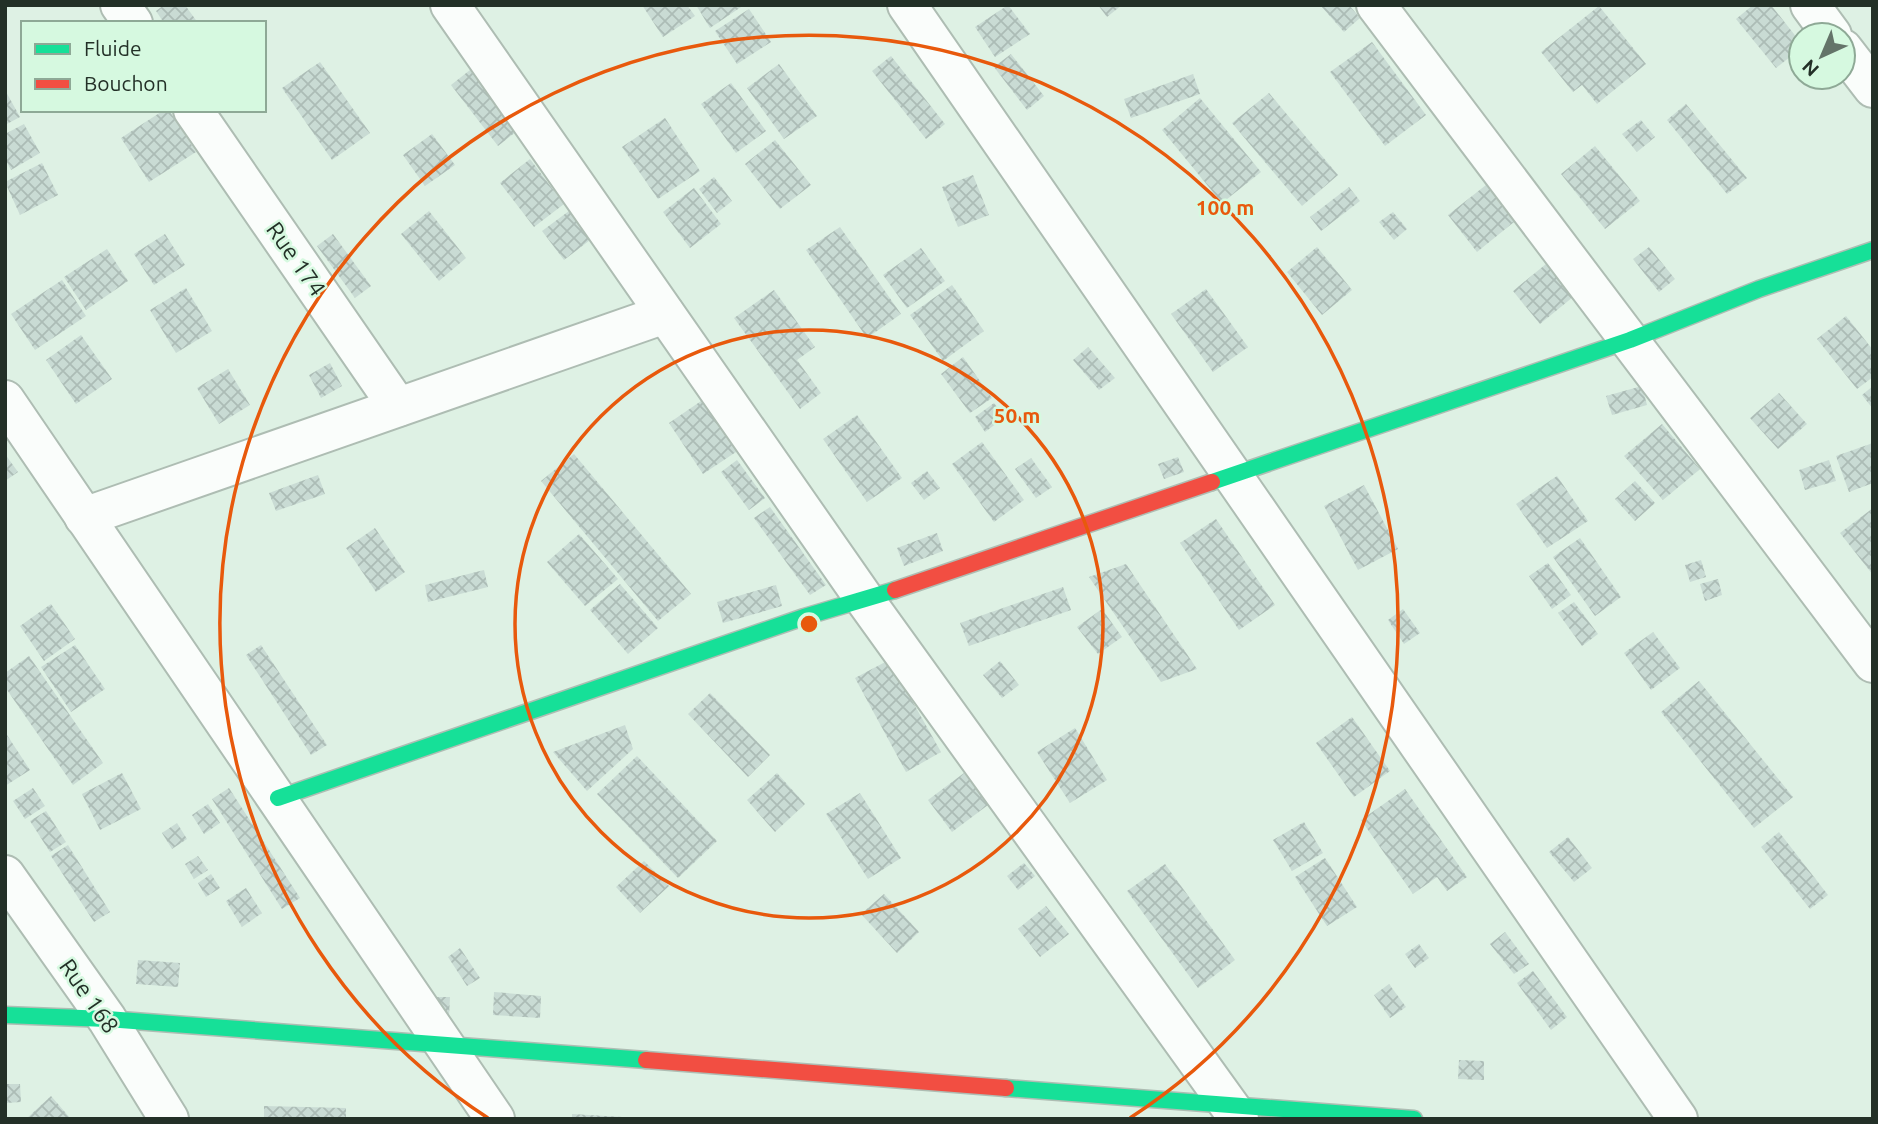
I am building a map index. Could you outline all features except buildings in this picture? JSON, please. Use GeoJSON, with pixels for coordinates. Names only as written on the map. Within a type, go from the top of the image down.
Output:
{"type":"FeatureCollection","features":[{"type":"Feature","properties":{"kind":"street"},"geometry":{"type":"LineString","coordinates":[[120,5],[131,21]]}},
{"type":"Feature","properties":{"kind":"street"},"geometry":{"type":"LineString","coordinates":[[450,5],[865,600],[1234,1112]]}},
{"type":"Feature","properties":{"kind":"street"},"geometry":{"type":"LineString","coordinates":[[907,5],[1678,1119]]}},
{"type":"Feature","properties":{"kind":"street"},"geometry":{"type":"LineString","coordinates":[[1376,5],[1873,663]]}},
{"type":"Feature","properties":{"kind":"street"},"geometry":{"type":"LineString","coordinates":[[1810,5],[1822,21]]}},
{"type":"Feature","properties":{"kind":"street"},"geometry":{"type":"LineString","coordinates":[[1857,67],[1873,88]]}},
{"type":"Feature","properties":{"kind":"street","name":"Rue 174"},"geometry":{"type":"LineString","coordinates":[[194,112],[398,407]]}},
{"type":"Feature","properties":{"kind":"street"},"geometry":{"type":"LineString","coordinates":[[278,798],[804,617],[865,600],[1630,340],[1759,289],[1873,250]]}},
{"type":"Feature","properties":{"kind":"street"},"geometry":{"type":"LineString","coordinates":[[84,517],[666,314]]}},
{"type":"Feature","properties":{"kind":"street"},"geometry":{"type":"LineString","coordinates":[[5,400],[495,1119]]}},
{"type":"Feature","properties":{"kind":"street","name":"Rue 168"},"geometry":{"type":"LineString","coordinates":[[5,875],[107,1019],[169,1119]]}},
{"type":"Feature","properties":{"kind":"street"},"geometry":{"type":"LineString","coordinates":[[5,1015],[107,1019],[1234,1112],[1414,1119]]}},
{"type":"Feature","properties":{"kind":"traffic: fast"},"geometry":{"type":"LineString","coordinates":[[1212,482],[1630,340],[1759,289],[1873,250]]}},
{"type":"Feature","properties":{"kind":"traffic: fast"},"geometry":{"type":"LineString","coordinates":[[278,798],[804,617],[895,590]]}},
{"type":"Feature","properties":{"kind":"traffic: fast"},"geometry":{"type":"LineString","coordinates":[[5,1015],[107,1019],[646,1060]]}},
{"type":"Feature","properties":{"kind":"traffic: fast"},"geometry":{"type":"LineString","coordinates":[[1006,1088],[1414,1119]]}},
{"type":"Feature","properties":{"kind":"traffic: jam"},"geometry":{"type":"LineString","coordinates":[[895,590],[1212,482]]}},
{"type":"Feature","properties":{"kind":"traffic: jam"},"geometry":{"type":"LineString","coordinates":[[646,1060],[1006,1088]]}}]}
